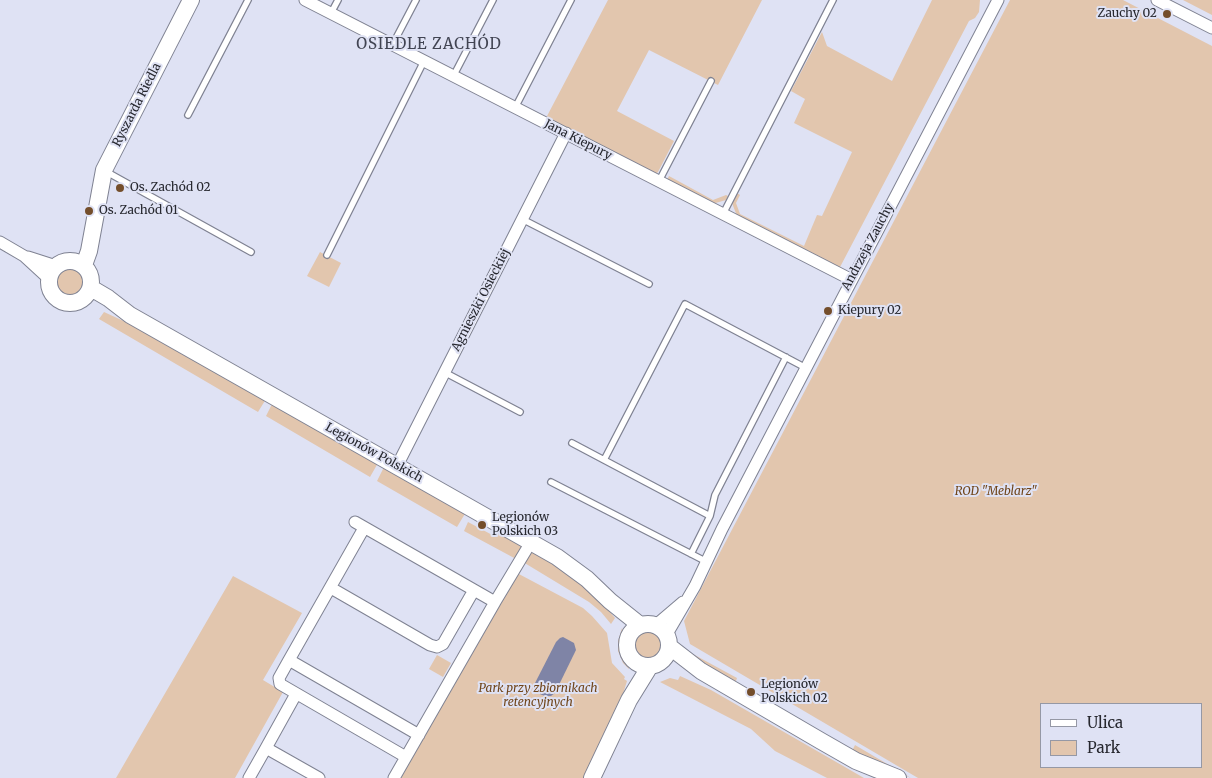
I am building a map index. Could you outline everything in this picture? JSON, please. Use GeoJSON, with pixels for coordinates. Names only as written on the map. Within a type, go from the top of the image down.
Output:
{"type":"FeatureCollection","features":[{"type":"Feature","properties":{"kind":"street","name":"Ryszarda Riedla"},"geometry":{"type":"LineString","coordinates":[[65,268],[96,213],[104,170],[190,0]]}},
{"type":"Feature","properties":{"kind":"street","name":"Jana Kiepury"},"geometry":{"type":"LineString","coordinates":[[306,0],[852,280]]}},
{"type":"Feature","properties":{"kind":"street","name":"Andrzeja Zauchy"},"geometry":{"type":"LineString","coordinates":[[661,646],[707,562],[722,529],[998,0]]}},
{"type":"Feature","properties":{"kind":"street"},"geometry":{"type":"LineString","coordinates":[[1158,0],[1212,28]]}},
{"type":"Feature","properties":{"kind":"street","name":"Agnieszki Osieckiej"},"geometry":{"type":"LineString","coordinates":[[397,466],[566,133]]}},
{"type":"Feature","properties":{"kind":"street"},"geometry":{"type":"LineString","coordinates":[[0,242],[24,256],[90,274],[88,293],[73,304],[60,301],[52,293],[65,268]]}},
{"type":"Feature","properties":{"kind":"street","name":"Legionów Polskich"},"geometry":{"type":"LineString","coordinates":[[88,293],[558,557],[587,579],[610,601],[635,630]]}},
{"type":"Feature","properties":{"kind":"street"},"geometry":{"type":"LineString","coordinates":[[406,757],[296,694],[280,684],[279,681],[280,676],[331,588],[360,525],[495,602]]}},
{"type":"Feature","properties":{"kind":"street"},"geometry":{"type":"LineString","coordinates":[[394,778],[531,542]]}},
{"type":"Feature","properties":{"kind":"street"},"geometry":{"type":"LineString","coordinates":[[331,588],[430,645],[437,647],[443,644],[474,590]]}},
{"type":"Feature","properties":{"kind":"street"},"geometry":{"type":"LineString","coordinates":[[661,646],[638,664],[627,648],[635,630],[645,623],[661,646],[701,671],[856,761],[898,778]]}},
{"type":"Feature","properties":{"kind":"street"},"geometry":{"type":"LineString","coordinates":[[592,778],[629,700],[661,646]]}},
{"type":"Feature","properties":{"kind":"street"},"geometry":{"type":"LineString","coordinates":[[289,660],[419,735]]}},
{"type":"Feature","properties":{"kind":"street"},"geometry":{"type":"LineString","coordinates":[[629,700],[634,660]]}},
{"type":"Feature","properties":{"kind":"street"},"geometry":{"type":"LineString","coordinates":[[249,778],[296,694]]}},
{"type":"Feature","properties":{"kind":"street"},"geometry":{"type":"LineString","coordinates":[[266,748],[319,778]]}},
{"type":"Feature","properties":{"kind":"lane"},"geometry":{"type":"LineString","coordinates":[[188,115],[248,0]]}},
{"type":"Feature","properties":{"kind":"lane"},"geometry":{"type":"LineString","coordinates":[[331,13],[338,0]]}},
{"type":"Feature","properties":{"kind":"lane"},"geometry":{"type":"LineString","coordinates":[[395,40],[416,0]]}},
{"type":"Feature","properties":{"kind":"lane"},"geometry":{"type":"LineString","coordinates":[[456,72],[493,0]]}},
{"type":"Feature","properties":{"kind":"lane"},"geometry":{"type":"LineString","coordinates":[[517,104],[571,0]]}},
{"type":"Feature","properties":{"kind":"lane"},"geometry":{"type":"LineString","coordinates":[[723,214],[833,0]]}},
{"type":"Feature","properties":{"kind":"lane"},"geometry":{"type":"LineString","coordinates":[[327,255],[424,61]]}},
{"type":"Feature","properties":{"kind":"lane"},"geometry":{"type":"LineString","coordinates":[[659,181],[711,81]]}},
{"type":"Feature","properties":{"kind":"lane"},"geometry":{"type":"LineString","coordinates":[[104,170],[251,252]]}},
{"type":"Feature","properties":{"kind":"lane"},"geometry":{"type":"LineString","coordinates":[[522,219],[649,284]]}},
{"type":"Feature","properties":{"kind":"lane"},"geometry":{"type":"LineString","coordinates":[[604,460],[685,304],[806,368]]}},
{"type":"Feature","properties":{"kind":"lane"},"geometry":{"type":"LineString","coordinates":[[691,554],[710,516],[715,495],[786,357]]}},
{"type":"Feature","properties":{"kind":"lane"},"geometry":{"type":"LineString","coordinates":[[444,372],[520,412]]}},
{"type":"Feature","properties":{"kind":"lane"},"geometry":{"type":"LineString","coordinates":[[572,443],[710,516]]}},
{"type":"Feature","properties":{"kind":"lane"},"geometry":{"type":"LineString","coordinates":[[551,482],[707,562]]}},
{"type":"Feature","properties":{"kind":"green space"},"geometry":{"type":"Polygon","coordinates":[[[608,0],[762,0],[718,85],[649,50],[617,111],[674,141],[655,175],[546,118],[608,0]]]}},
{"type":"Feature","properties":{"kind":"green space"},"geometry":{"type":"Polygon","coordinates":[[[932,0],[980,0],[979,12],[975,18],[969,21],[839,269],[737,216],[732,203],[737,193],[740,195],[736,203],[740,214],[804,246],[817,215],[822,216],[852,152],[794,123],[805,99],[791,91],[822,32],[827,46],[892,81],[932,0]]]}},
{"type":"Feature","properties":{"kind":"green space","name":"ROD \"Meblarz\""},"geometry":{"type":"Polygon","coordinates":[[[1010,0],[1123,0],[1212,46],[1212,778],[918,778],[690,644],[684,621],[1010,0]]]}},
{"type":"Feature","properties":{"kind":"green space"},"geometry":{"type":"Polygon","coordinates":[[[1183,0],[1212,0],[1212,15],[1183,0]]]}},
{"type":"Feature","properties":{"kind":"green space"},"geometry":{"type":"Polygon","coordinates":[[[669,176],[713,200],[728,196],[726,200],[712,204],[667,180],[669,176]]]}},
{"type":"Feature","properties":{"kind":"green space"},"geometry":{"type":"Polygon","coordinates":[[[320,252],[341,263],[329,287],[307,276],[320,252]]]}},
{"type":"Feature","properties":{"kind":"green space"},"geometry":{"type":"Polygon","coordinates":[[[71,267],[82,271],[86,282],[82,293],[71,297],[60,293],[56,282],[60,271],[71,267]]]}},
{"type":"Feature","properties":{"kind":"green space"},"geometry":{"type":"Polygon","coordinates":[[[104,312],[141,329],[266,399],[258,412],[99,319],[104,312]]]}},
{"type":"Feature","properties":{"kind":"green space"},"geometry":{"type":"Polygon","coordinates":[[[273,402],[378,463],[370,477],[266,416],[273,402]]]}},
{"type":"Feature","properties":{"kind":"green space"},"geometry":{"type":"Polygon","coordinates":[[[384,467],[466,512],[457,527],[377,481],[384,467]]]}},
{"type":"Feature","properties":{"kind":"green space"},"geometry":{"type":"Polygon","coordinates":[[[468,522],[496,537],[499,532],[521,544],[522,547],[516,559],[464,531],[468,522]]]}},
{"type":"Feature","properties":{"kind":"green space"},"geometry":{"type":"Polygon","coordinates":[[[531,551],[571,575],[604,605],[615,618],[611,624],[589,602],[523,562],[531,551]]]}},
{"type":"Feature","properties":{"kind":"green space","name":"Park przy zbiornikach retencyjnych"},"geometry":{"type":"Polygon","coordinates":[[[517,573],[583,608],[592,616],[607,633],[612,663],[627,681],[619,707],[586,778],[401,778],[517,573]]]}},
{"type":"Feature","properties":{"kind":"green space"},"geometry":{"type":"Polygon","coordinates":[[[233,576],[302,613],[263,680],[283,692],[235,778],[116,778],[233,576]]]}},
{"type":"Feature","properties":{"kind":"green space"},"geometry":{"type":"Polygon","coordinates":[[[622,628],[624,649],[629,669],[623,663],[618,651],[618,641],[622,628]]]}},
{"type":"Feature","properties":{"kind":"green space"},"geometry":{"type":"Polygon","coordinates":[[[649,630],[660,634],[664,645],[660,656],[649,660],[638,656],[634,645],[638,634],[649,630]]]}},
{"type":"Feature","properties":{"kind":"green space"},"geometry":{"type":"Polygon","coordinates":[[[691,653],[737,678],[735,684],[690,657],[691,653]]]}},
{"type":"Feature","properties":{"kind":"green space"},"geometry":{"type":"Polygon","coordinates":[[[437,655],[451,663],[443,677],[429,669],[437,655]]]}},
{"type":"Feature","properties":{"kind":"green space"},"geometry":{"type":"Polygon","coordinates":[[[680,676],[711,690],[864,778],[827,778],[775,751],[751,729],[660,682],[670,678],[678,680],[680,676]]]}},
{"type":"Feature","properties":{"kind":"green space"},"geometry":{"type":"Polygon","coordinates":[[[855,745],[911,778],[851,753],[855,745]]]}},
{"type":"Feature","properties":{"kind":"water"},"geometry":{"type":"Polygon","coordinates":[[[563,637],[574,643],[576,650],[555,693],[551,696],[545,696],[537,693],[534,685],[556,642],[563,637]]]}},
{"type":"Feature","properties":{"kind":"place","name":"Zauchy 02"},"geometry":{"type":"Point","coordinates":[1167,14]}},
{"type":"Feature","properties":{"kind":"place","name":"Os. Zachód 02"},"geometry":{"type":"Point","coordinates":[120,188]}},
{"type":"Feature","properties":{"kind":"place","name":"Os. Zachód 01"},"geometry":{"type":"Point","coordinates":[89,211]}},
{"type":"Feature","properties":{"kind":"place","name":"Kiepury 02"},"geometry":{"type":"Point","coordinates":[828,311]}},
{"type":"Feature","properties":{"kind":"place","name":"Legionów Polskich 03"},"geometry":{"type":"Point","coordinates":[482,525]}},
{"type":"Feature","properties":{"kind":"place","name":"Legionów Polskich 02"},"geometry":{"type":"Point","coordinates":[751,692]}},
{"type":"Feature","properties":{"kind":"district","name":"OSIEDLE ZACHÓD"},"geometry":{"type":"Point","coordinates":[429,45]}}]}
